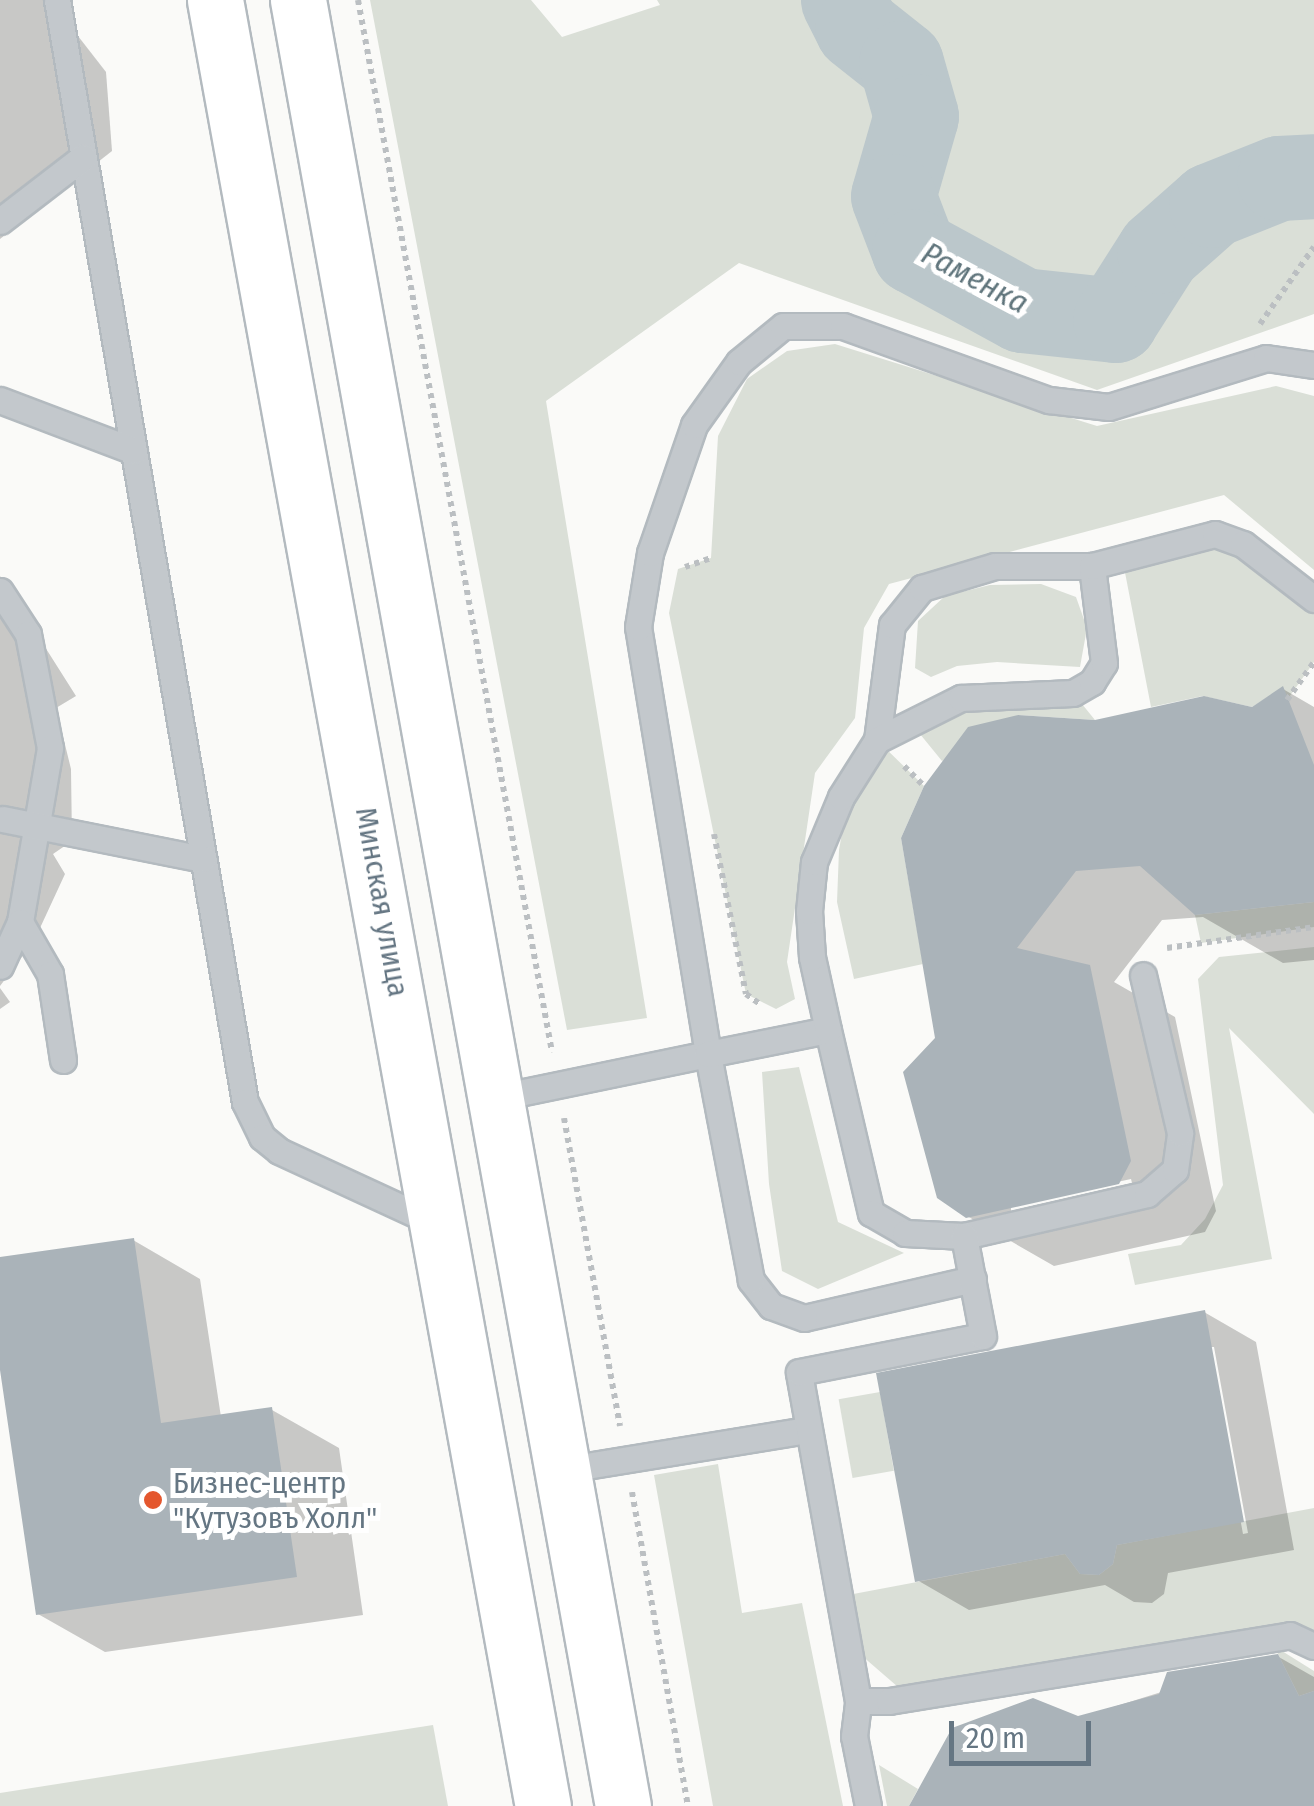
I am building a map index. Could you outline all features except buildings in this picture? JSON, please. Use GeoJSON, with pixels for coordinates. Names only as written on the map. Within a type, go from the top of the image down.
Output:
{"type":"FeatureCollection","features":[{"type":"Feature","properties":{"kind":"main road","name":"Минская улица"},"geometry":{"type":"LineString","coordinates":[[215,0],[442,1226],[543,1806]]}},
{"type":"Feature","properties":{"kind":"main road"},"geometry":{"type":"LineString","coordinates":[[298,0],[622,1806]]}},
{"type":"Feature","properties":{"kind":"lane"},"geometry":{"type":"LineString","coordinates":[[56,0],[203,859],[252,1122],[278,1151],[442,1226]]}},
{"type":"Feature","properties":{"kind":"lane"},"geometry":{"type":"LineString","coordinates":[[0,222],[83,157]]}},
{"type":"Feature","properties":{"kind":"lane"},"geometry":{"type":"LineString","coordinates":[[972,1280],[804,1318],[771,1306],[751,1280],[708,1054],[638,626],[650,553],[694,425],[739,362],[782,326],[844,326],[1049,400],[1109,407],[1266,358],[1314,365]]}},
{"type":"Feature","properties":{"kind":"lane"},"geometry":{"type":"LineString","coordinates":[[0,400],[134,451]]}},
{"type":"Feature","properties":{"kind":"lane"},"geometry":{"type":"LineString","coordinates":[[1143,975],[1180,1133],[1176,1170],[1146,1194],[964,1236],[905,1233],[871,1213],[817,978],[810,911],[814,862],[841,797],[877,740],[892,626],[922,588],[995,566],[1092,566],[1215,534],[1242,544],[1314,599]]}},
{"type":"Feature","properties":{"kind":"lane"},"geometry":{"type":"LineString","coordinates":[[877,740],[961,698],[1073,693],[1092,682],[1104,663],[1092,566]]}},
{"type":"Feature","properties":{"kind":"lane"},"geometry":{"type":"LineString","coordinates":[[0,590],[28,634],[47,714],[50,778],[20,922],[0,966]]}},
{"type":"Feature","properties":{"kind":"lane"},"geometry":{"type":"LineString","coordinates":[[2,818],[203,859]]}},
{"type":"Feature","properties":{"kind":"lane"},"geometry":{"type":"LineString","coordinates":[[20,922],[50,974],[64,1060]]}},
{"type":"Feature","properties":{"kind":"lane"},"geometry":{"type":"LineString","coordinates":[[495,1098],[828,1030]]}},
{"type":"Feature","properties":{"kind":"lane"},"geometry":{"type":"LineString","coordinates":[[868,1806],[854,1736],[858,1701],[806,1430],[799,1372],[983,1336],[964,1236]]}},
{"type":"Feature","properties":{"kind":"lane"},"geometry":{"type":"LineString","coordinates":[[562,1470],[806,1430]]}},
{"type":"Feature","properties":{"kind":"lane"},"geometry":{"type":"LineString","coordinates":[[858,1701],[890,1701],[1290,1634],[1314,1646]]}},
{"type":"Feature","properties":{"kind":"path"},"geometry":{"type":"LineString","coordinates":[[358,0],[688,1806]]}},
{"type":"Feature","properties":{"kind":"path"},"geometry":{"type":"LineString","coordinates":[[675,583],[678,568],[711,558]]}},
{"type":"Feature","properties":{"kind":"path"},"geometry":{"type":"LineString","coordinates":[[1287,700],[1314,662]]}},
{"type":"Feature","properties":{"kind":"path"},"geometry":{"type":"LineString","coordinates":[[711,822],[746,994],[776,1008],[817,978]]}},
{"type":"Feature","properties":{"kind":"path"},"geometry":{"type":"LineString","coordinates":[[1143,975],[1154,950],[1314,927]]}},
{"type":"Feature","properties":{"kind":"shaded area"},"geometry":{"type":"Polygon","coordinates":[[[370,0],[531,0],[562,37],[660,5],[657,0],[1314,0],[1314,314],[1097,390],[739,263],[546,401],[647,1018],[567,1030],[370,0]]]}},
{"type":"Feature","properties":{"kind":"shaded area"},"geometry":{"type":"Polygon","coordinates":[[[835,344],[1097,426],[1276,386],[1314,396],[1314,570],[1224,495],[889,584],[864,628],[855,718],[815,773],[787,962],[795,999],[776,1009],[746,994],[669,613],[678,569],[711,558],[718,436],[747,379],[787,351],[835,344]]]}},
{"type":"Feature","properties":{"kind":"shaded area"},"geometry":{"type":"Polygon","coordinates":[[[1215,534],[1314,599],[1314,662],[1287,700],[1271,695],[1252,707],[1203,696],[1151,707],[1122,557],[1215,534]]]}},
{"type":"Feature","properties":{"kind":"shaded area"},"geometry":{"type":"Polygon","coordinates":[[[1041,584],[1076,597],[1087,628],[1080,667],[997,662],[957,666],[931,677],[915,668],[918,621],[945,596],[990,585],[1041,584]]]}},
{"type":"Feature","properties":{"kind":"shaded area"},"geometry":{"type":"Polygon","coordinates":[[[1073,693],[1095,720],[1018,715],[942,761],[911,723],[961,698],[1073,693]]]}},
{"type":"Feature","properties":{"kind":"shaded area"},"geometry":{"type":"Polygon","coordinates":[[[877,740],[924,786],[901,838],[923,964],[854,979],[837,902],[839,850],[851,781],[877,740]]]}},
{"type":"Feature","properties":{"kind":"shaded area"},"geometry":{"type":"Polygon","coordinates":[[[1314,902],[1314,927],[1201,943],[1195,915],[1314,902]]]}},
{"type":"Feature","properties":{"kind":"shaded area"},"geometry":{"type":"Polygon","coordinates":[[[1314,947],[1314,1114],[1229,1028],[1272,1259],[1135,1285],[1128,1254],[1181,1245],[1205,1219],[1223,1185],[1198,979],[1219,957],[1314,947]]]}},
{"type":"Feature","properties":{"kind":"shaded area"},"geometry":{"type":"Polygon","coordinates":[[[799,1067],[838,1222],[904,1253],[818,1289],[782,1271],[769,1184],[762,1072],[799,1067]]]}},
{"type":"Feature","properties":{"kind":"shaded area"},"geometry":{"type":"Polygon","coordinates":[[[880,1392],[894,1471],[853,1478],[839,1399],[880,1392]]]}},
{"type":"Feature","properties":{"kind":"shaded area"},"geometry":{"type":"Polygon","coordinates":[[[718,1464],[742,1613],[802,1603],[843,1806],[713,1806],[654,1475],[718,1464]]]}},
{"type":"Feature","properties":{"kind":"shaded area"},"geometry":{"type":"Polygon","coordinates":[[[1314,1508],[1314,1634],[898,1687],[861,1655],[848,1595],[1065,1554],[1080,1574],[1099,1575],[1113,1564],[1117,1545],[1314,1508]]]}},
{"type":"Feature","properties":{"kind":"shaded area"},"geometry":{"type":"Polygon","coordinates":[[[1274,1646],[1314,1671],[1314,1691],[1299,1696],[1274,1646]]]}},
{"type":"Feature","properties":{"kind":"shaded area"},"geometry":{"type":"Polygon","coordinates":[[[433,1725],[448,1806],[0,1806],[0,1793],[433,1725]]]}},
{"type":"Feature","properties":{"kind":"shaded area"},"geometry":{"type":"Polygon","coordinates":[[[879,1765],[918,1789],[909,1806],[887,1806],[879,1765]]]}},
{"type":"Feature","properties":{"kind":"waterway","name":"Раменка"},"geometry":{"type":"LineString","coordinates":[[843,0],[857,28],[901,63],[916,116],[893,196],[914,251],[1022,310],[1115,320],[1159,251],[1211,205],[1279,178],[1314,176]]}},
{"type":"Feature","properties":{"kind":"place","name":"Бизнес-центр \"Кутузовъ Холл\""},"geometry":{"type":"Point","coordinates":[153,1500]}}]}
